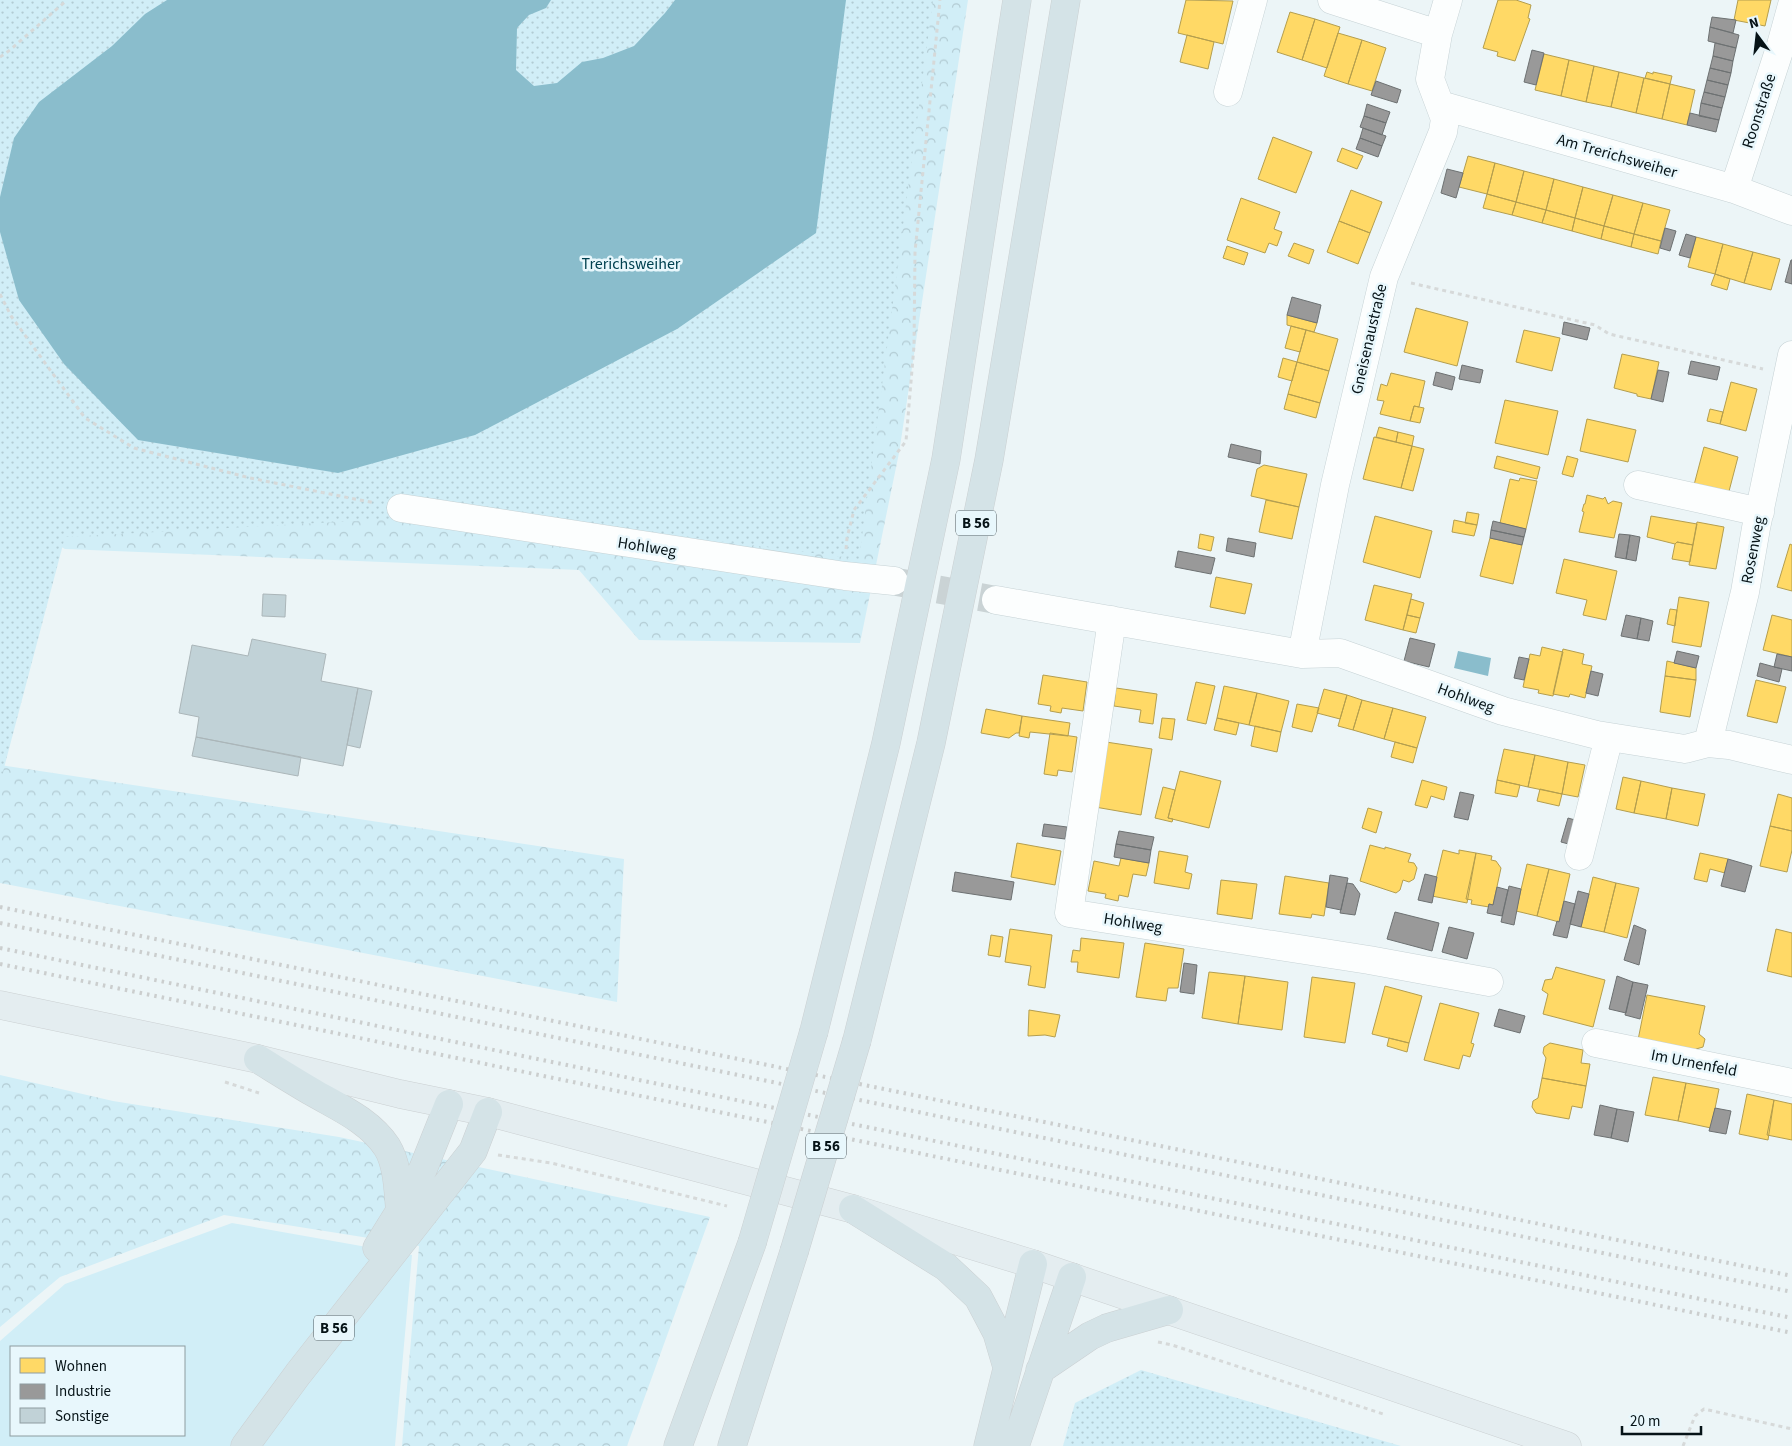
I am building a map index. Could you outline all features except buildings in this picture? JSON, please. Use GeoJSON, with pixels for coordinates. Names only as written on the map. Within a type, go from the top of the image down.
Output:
{"type":"FeatureCollection","features":[{"type":"Feature","properties":{"kind":"highway","name":"B 56"},"geometry":{"type":"LineString","coordinates":[[678,1446],[752,1243],[814,1031],[886,743],[946,459],[1017,0]]}},
{"type":"Feature","properties":{"kind":"highway","name":"B 56"},"geometry":{"type":"LineString","coordinates":[[732,1446],[794,1252],[857,1040],[931,742],[989,460],[1066,0]]}},
{"type":"Feature","properties":{"kind":"highway"},"geometry":{"type":"LineString","coordinates":[[258,1059],[351,1113],[375,1133],[388,1148],[396,1172],[400,1211]]}},
{"type":"Feature","properties":{"kind":"highway"},"geometry":{"type":"LineString","coordinates":[[226,1446],[370,1259],[423,1169],[448,1104]]}},
{"type":"Feature","properties":{"kind":"highway","name":"B 56"},"geometry":{"type":"LineString","coordinates":[[245,1446],[298,1374],[473,1151],[488,1112]]}},
{"type":"Feature","properties":{"kind":"highway"},"geometry":{"type":"LineString","coordinates":[[853,1209],[946,1267],[978,1297],[997,1333],[1007,1367]]}},
{"type":"Feature","properties":{"kind":"highway"},"geometry":{"type":"LineString","coordinates":[[988,1446],[1032,1264]]}},
{"type":"Feature","properties":{"kind":"highway"},"geometry":{"type":"LineString","coordinates":[[1015,1446],[1072,1277]]}},
{"type":"Feature","properties":{"kind":"highway"},"geometry":{"type":"LineString","coordinates":[[1040,1370],[1090,1336],[1108,1328],[1169,1310]]}},
{"type":"Feature","properties":{"kind":"main road"},"geometry":{"type":"LineString","coordinates":[[0,1005],[258,1059],[488,1112],[853,1209],[1072,1277],[1567,1446]]}},
{"type":"Feature","properties":{"kind":"street"},"geometry":{"type":"LineString","coordinates":[[1228,92],[1253,0]]}},
{"type":"Feature","properties":{"kind":"street"},"geometry":{"type":"LineString","coordinates":[[1332,0],[1438,34]]}},
{"type":"Feature","properties":{"kind":"street","name":"Gneisenaustraße"},"geometry":{"type":"LineString","coordinates":[[1302,654],[1335,485],[1384,277],[1444,132],[1445,119],[1430,79],[1438,34],[1448,0]]}},
{"type":"Feature","properties":{"kind":"street","name":"Roonstraße"},"geometry":{"type":"LineString","coordinates":[[1734,189],[1781,45],[1792,4]]}},
{"type":"Feature","properties":{"kind":"street","name":"Am Trerichsweiher"},"geometry":{"type":"LineString","coordinates":[[1440,105],[1734,189],[1792,211]]}},
{"type":"Feature","properties":{"kind":"street","name":"Rosenweg"},"geometry":{"type":"LineString","coordinates":[[1708,742],[1744,596],[1790,365]]}},
{"type":"Feature","properties":{"kind":"street"},"geometry":{"type":"LineString","coordinates":[[1636,491],[1758,520]]}},
{"type":"Feature","properties":{"kind":"street","name":"Hohlweg"},"geometry":{"type":"LineString","coordinates":[[401,508],[846,576],[894,581]]}},
{"type":"Feature","properties":{"kind":"street","name":"Hohlweg"},"geometry":{"type":"LineString","coordinates":[[996,600],[1302,654],[1340,653],[1503,711],[1609,737],[1685,749],[1708,742],[1792,760]]}},
{"type":"Feature","properties":{"kind":"street","name":"Hohlweg"},"geometry":{"type":"LineString","coordinates":[[1112,620],[1069,913],[1369,960],[1489,982]]}},
{"type":"Feature","properties":{"kind":"street"},"geometry":{"type":"LineString","coordinates":[[1579,856],[1609,737]]}},
{"type":"Feature","properties":{"kind":"street","name":"Im Urnenfeld"},"geometry":{"type":"LineString","coordinates":[[1596,1043],[1792,1083]]}},
{"type":"Feature","properties":{"kind":"path"},"geometry":{"type":"LineString","coordinates":[[0,56],[10,50],[66,0]]}},
{"type":"Feature","properties":{"kind":"path"},"geometry":{"type":"LineString","coordinates":[[846,576],[847,538],[854,510],[906,441],[914,346],[915,252],[940,0]]}},
{"type":"Feature","properties":{"kind":"path"},"geometry":{"type":"LineString","coordinates":[[1384,277],[1594,325],[1609,334],[1790,365]]}},
{"type":"Feature","properties":{"kind":"path"},"geometry":{"type":"LineString","coordinates":[[0,294],[11,316],[85,418],[134,448],[250,478],[401,508]]}},
{"type":"Feature","properties":{"kind":"path"},"geometry":{"type":"LineString","coordinates":[[1683,1446],[1695,1416],[1704,1409],[1792,1429]]}},
{"type":"Feature","properties":{"kind":"green space","name":"Trerichsweiher"},"geometry":{"type":"Polygon","coordinates":[[[0,0],[933,0],[859,559],[501,513],[65,537],[0,783],[0,0]]]}},
{"type":"Feature","properties":{"kind":"green space","name":"Trerichsweiher"},"geometry":{"type":"Polygon","coordinates":[[[846,0],[968,0],[899,453],[860,643],[639,640],[579,570],[65,549],[0,512],[0,232],[846,0]]]}},
{"type":"Feature","properties":{"kind":"green space"},"geometry":{"type":"Polygon","coordinates":[[[0,765],[624,859],[617,1002],[0,883],[0,765]]]}},
{"type":"Feature","properties":{"kind":"green space"},"geometry":{"type":"Polygon","coordinates":[[[0,1075],[113,1101],[339,1137],[710,1217],[627,1446],[402,1446],[419,1246],[224,1215],[60,1277],[0,1327],[0,1075]]]}},
{"type":"Feature","properties":{"kind":"green space"},"geometry":{"type":"Polygon","coordinates":[[[232,1223],[412,1255],[395,1446],[0,1446],[0,1341],[65,1284],[232,1223]]]}},
{"type":"Feature","properties":{"kind":"green space"},"geometry":{"type":"Polygon","coordinates":[[[1141,1370],[1401,1446],[1063,1446],[1075,1403],[1141,1370]]]}},
{"type":"Feature","properties":{"kind":"water","name":"Trerichsweiher"},"geometry":{"type":"Polygon","coordinates":[[[167,0],[551,0],[546,8],[529,15],[517,28],[516,70],[534,86],[557,83],[582,62],[603,58],[634,46],[675,0],[846,0],[816,233],[677,329],[475,435],[338,473],[138,440],[64,364],[19,300],[0,232],[0,197],[14,138],[39,102],[112,46],[145,14],[167,0]]]}},
{"type":"Feature","properties":{"kind":"water"},"geometry":{"type":"Polygon","coordinates":[[[1458,651],[1491,658],[1488,676],[1454,668],[1458,651]]]}},
{"type":"Feature","properties":{"kind":"tunnel"},"geometry":{"type":"LineString","coordinates":[[897,582],[996,600]]}},
{"type":"Feature","properties":{"kind":"railway"},"geometry":{"type":"LineString","coordinates":[[0,907],[1792,1276]]}},
{"type":"Feature","properties":{"kind":"railway"},"geometry":{"type":"LineString","coordinates":[[0,923],[1792,1292]]}},
{"type":"Feature","properties":{"kind":"railway"},"geometry":{"type":"LineString","coordinates":[[0,948],[1792,1318]]}},
{"type":"Feature","properties":{"kind":"railway"},"geometry":{"type":"LineString","coordinates":[[0,964],[1792,1333]]}}]}
